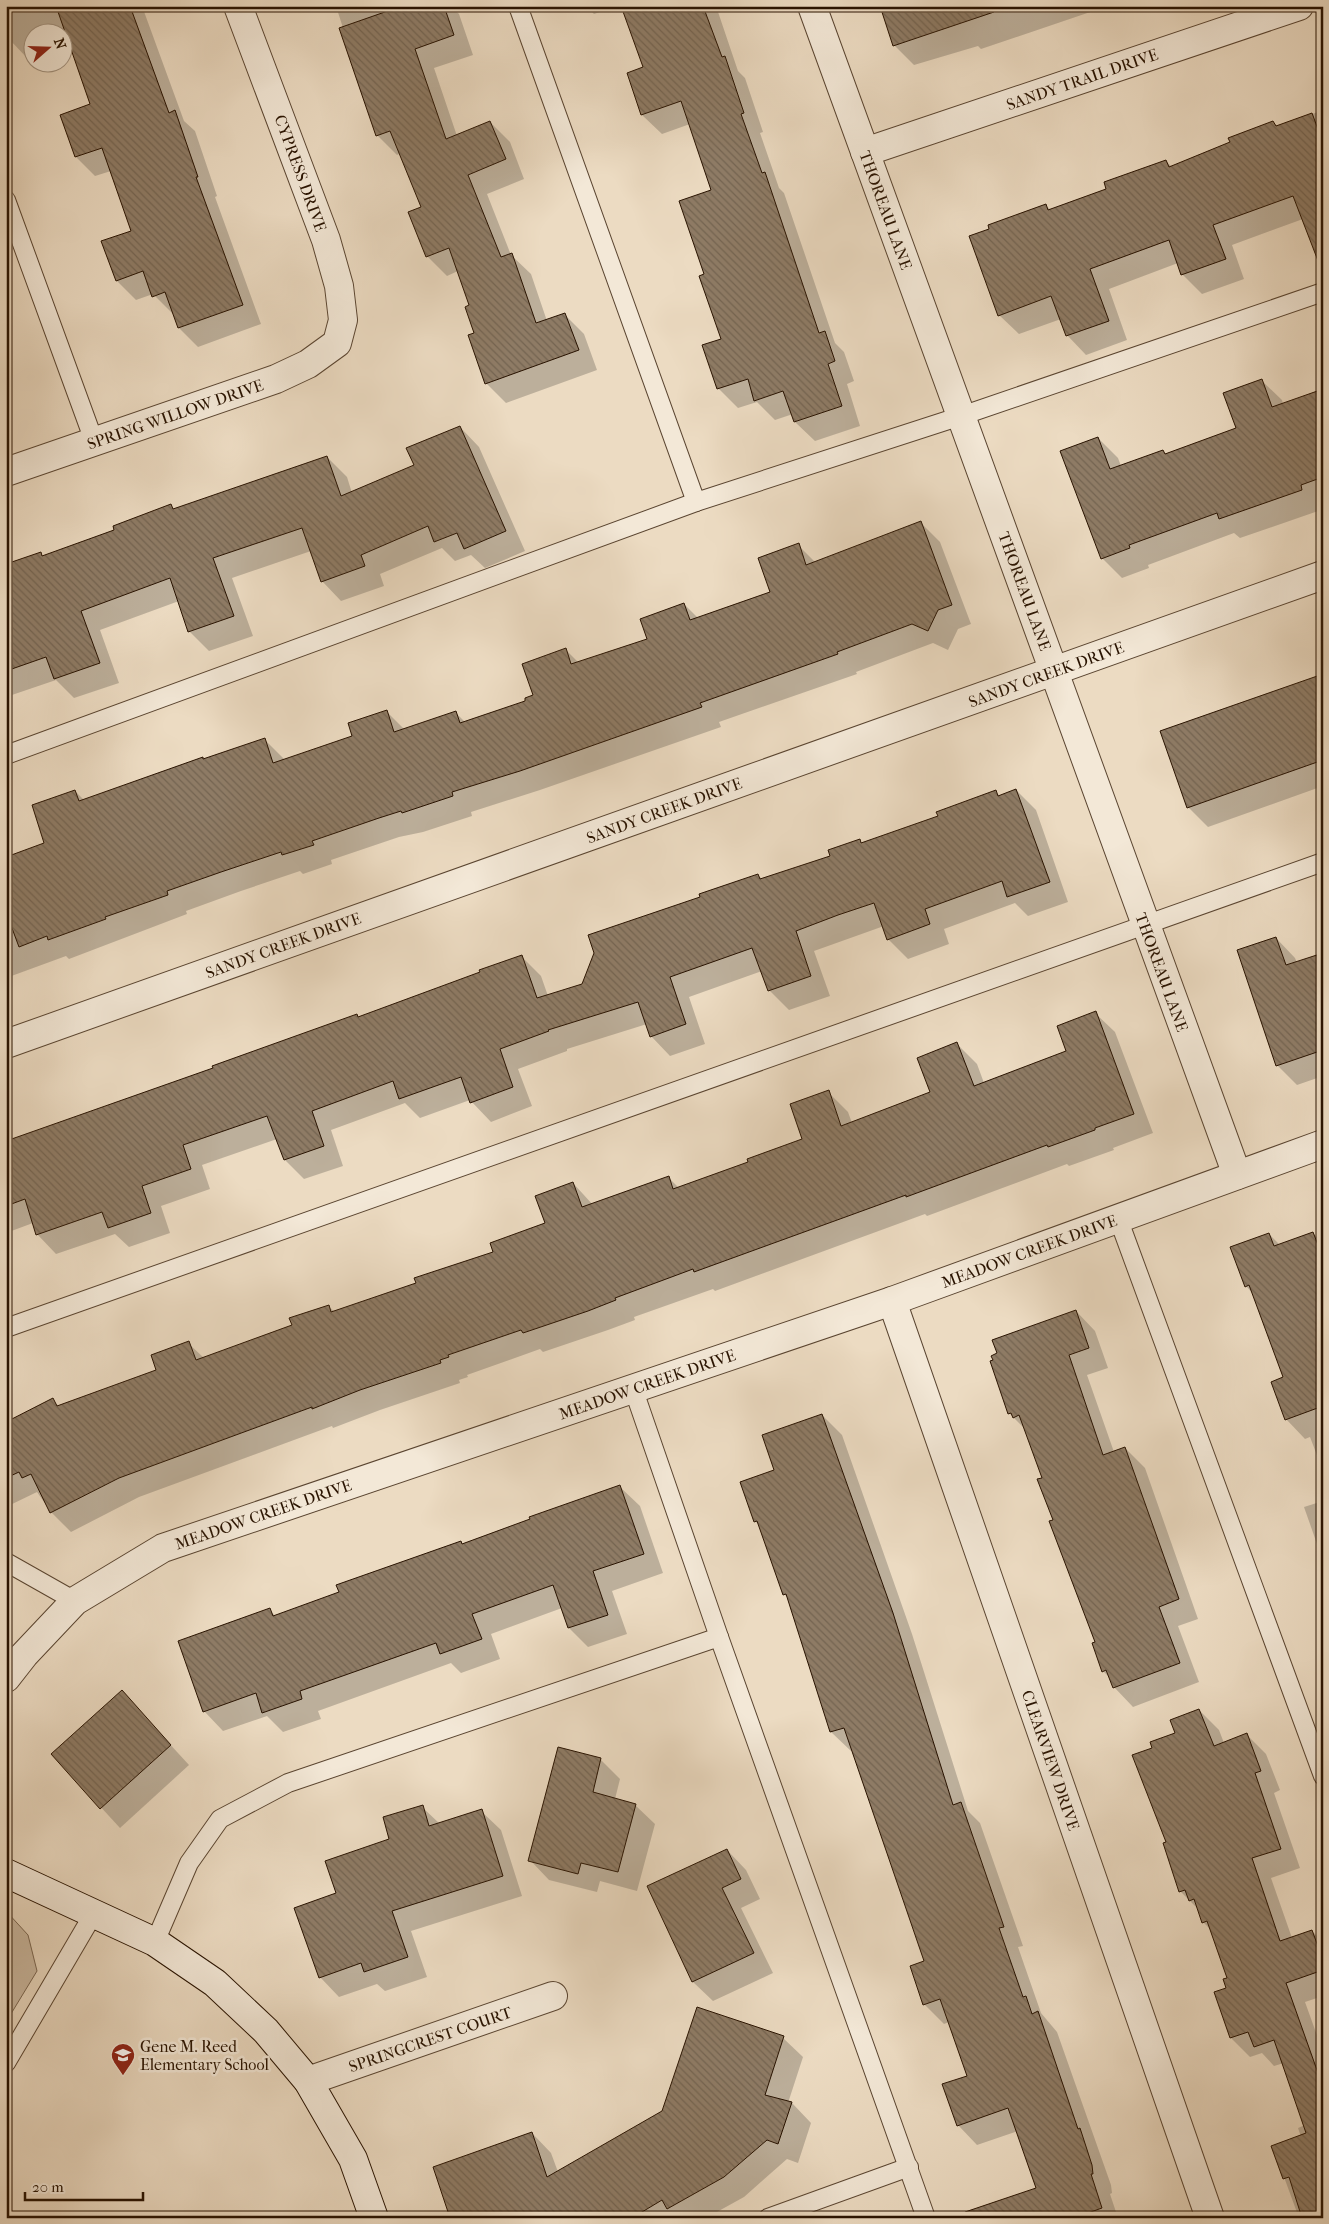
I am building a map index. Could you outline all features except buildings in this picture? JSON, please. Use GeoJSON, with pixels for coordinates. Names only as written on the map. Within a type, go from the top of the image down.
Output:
{"type":"FeatureCollection","features":[{"type":"Feature","properties":{"kind":"street","name":"CYPRESS DRIVE"},"geometry":{"type":"LineString","coordinates":[[238,6],[326,240],[339,286],[343,320],[337,343]]}},
{"type":"Feature","properties":{"kind":"street","name":"THOREAU LANE"},"geometry":{"type":"LineString","coordinates":[[812,6],[1237,1175]]}},
{"type":"Feature","properties":{"kind":"street","name":"SANDY TRAIL DRIVE"},"geometry":{"type":"LineString","coordinates":[[866,152],[1299,6]]}},
{"type":"Feature","properties":{"kind":"street","name":"SPRING WILLOW DRIVE"},"geometry":{"type":"LineString","coordinates":[[6,472],[276,379],[308,364],[337,343]]}},
{"type":"Feature","properties":{"kind":"street","name":"SANDY CREEK DRIVE"},"geometry":{"type":"LineString","coordinates":[[6,1044],[1323,575]]}},
{"type":"Feature","properties":{"kind":"street","name":"MEADOW CREEK DRIVE"},"geometry":{"type":"LineString","coordinates":[[6,1678],[24,1654],[75,1601],[163,1548],[892,1302],[1323,1144]]}},
{"type":"Feature","properties":{"kind":"street","name":"CLEARVIEW DRIVE"},"geometry":{"type":"LineString","coordinates":[[892,1302],[1210,2218]]}},
{"type":"Feature","properties":{"kind":"street"},"geometry":{"type":"LineString","coordinates":[[6,1873],[155,1942],[215,1983],[266,2031],[308,2081],[353,2159],[374,2218]]}},
{"type":"Feature","properties":{"kind":"street","name":"SPRINGCREST COURT"},"geometry":{"type":"LineString","coordinates":[[308,2081],[553,1996]]}},
{"type":"Feature","properties":{"kind":"lane"},"geometry":{"type":"LineString","coordinates":[[518,6],[696,502]]}},
{"type":"Feature","properties":{"kind":"lane"},"geometry":{"type":"LineString","coordinates":[[6,200],[94,442]]}},
{"type":"Feature","properties":{"kind":"lane"},"geometry":{"type":"LineString","coordinates":[[6,755],[696,502],[961,416],[1323,292]]}},
{"type":"Feature","properties":{"kind":"lane"},"geometry":{"type":"LineString","coordinates":[[6,1328],[1323,862]]}},
{"type":"Feature","properties":{"kind":"lane"},"geometry":{"type":"LineString","coordinates":[[1118,1218],[1323,1776]]}},
{"type":"Feature","properties":{"kind":"lane"},"geometry":{"type":"LineString","coordinates":[[633,1388],[719,1637],[926,2218]]}},
{"type":"Feature","properties":{"kind":"lane"},"geometry":{"type":"LineString","coordinates":[[6,1562],[75,1601]]}},
{"type":"Feature","properties":{"kind":"lane"},"geometry":{"type":"LineString","coordinates":[[155,1942],[190,1863],[220,1819],[288,1783],[719,1637]]}},
{"type":"Feature","properties":{"kind":"lane"},"geometry":{"type":"LineString","coordinates":[[6,2063],[94,1913]]}},
{"type":"Feature","properties":{"kind":"lane"},"geometry":{"type":"LineString","coordinates":[[768,2218],[909,2167]]}},
{"type":"Feature","properties":{"kind":"shaded area"},"geometry":{"type":"Polygon","coordinates":[[[6,1911],[28,1935],[37,1971],[6,2022],[6,1911]]]}},
{"type":"Feature","properties":{"kind":"place","name":"Gene M. Reed Elementary School"},"geometry":{"type":"Point","coordinates":[123,2076]}}]}
